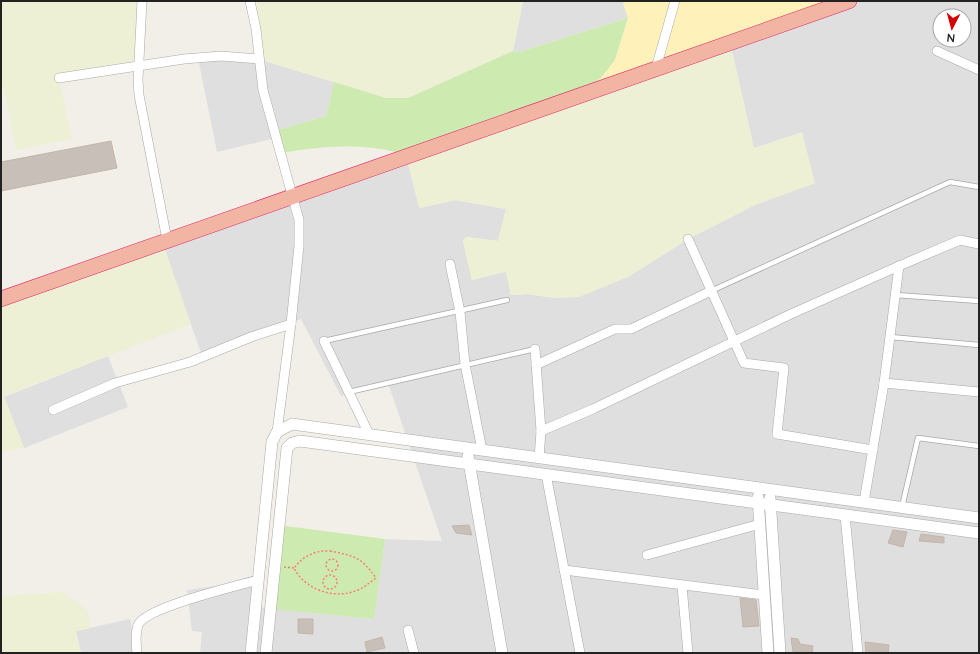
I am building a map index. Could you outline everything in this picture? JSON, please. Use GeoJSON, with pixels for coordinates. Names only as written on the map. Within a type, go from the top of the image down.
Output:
{"type":"FeatureCollection","features":[{"type":"Feature","properties":{"kind":"highway"},"geometry":{"type":"LineString","coordinates":[[1,299],[850,1]]}},
{"type":"Feature","properties":{"kind":"street"},"geometry":{"type":"LineString","coordinates":[[142,1],[139,95],[167,240]]}},
{"type":"Feature","properties":{"kind":"street"},"geometry":{"type":"LineString","coordinates":[[250,1],[256,29],[258,59],[271,121],[294,196],[299,220],[299,246],[291,324],[277,432],[272,442],[251,653]]}},
{"type":"Feature","properties":{"kind":"street"},"geometry":{"type":"LineString","coordinates":[[656,68],[675,1]]}},
{"type":"Feature","properties":{"kind":"street"},"geometry":{"type":"LineString","coordinates":[[937,51],[979,70]]}},
{"type":"Feature","properties":{"kind":"street"},"geometry":{"type":"LineString","coordinates":[[59,78],[184,59],[221,56],[258,59]]}},
{"type":"Feature","properties":{"kind":"street"},"geometry":{"type":"LineString","coordinates":[[688,239],[744,363],[784,368],[777,434],[873,450]]}},
{"type":"Feature","properties":{"kind":"street"},"geometry":{"type":"LineString","coordinates":[[541,430],[593,409],[734,341],[960,240],[979,244]]}},
{"type":"Feature","properties":{"kind":"street"},"geometry":{"type":"LineString","coordinates":[[450,264],[460,312],[465,364],[482,450]]}},
{"type":"Feature","properties":{"kind":"street"},"geometry":{"type":"LineString","coordinates":[[864,502],[884,383],[899,266]]}},
{"type":"Feature","properties":{"kind":"street"},"geometry":{"type":"LineString","coordinates":[[536,365],[615,329],[631,329],[711,290]]}},
{"type":"Feature","properties":{"kind":"street"},"geometry":{"type":"LineString","coordinates":[[53,410],[115,383],[190,362],[251,337],[291,324]]}},
{"type":"Feature","properties":{"kind":"street"},"geometry":{"type":"LineString","coordinates":[[324,341],[369,434]]}},
{"type":"Feature","properties":{"kind":"street"},"geometry":{"type":"LineString","coordinates":[[535,349],[541,430],[539,458]]}},
{"type":"Feature","properties":{"kind":"street"},"geometry":{"type":"LineString","coordinates":[[884,383],[979,392]]}},
{"type":"Feature","properties":{"kind":"street"},"geometry":{"type":"LineString","coordinates":[[277,432],[287,426],[300,424],[979,518]]}},
{"type":"Feature","properties":{"kind":"street"},"geometry":{"type":"LineString","coordinates":[[266,653],[278,525],[288,448],[290,445],[300,441],[979,533]]}},
{"type":"Feature","properties":{"kind":"street"},"geometry":{"type":"LineString","coordinates":[[466,448],[502,653]]}},
{"type":"Feature","properties":{"kind":"street"},"geometry":{"type":"LineString","coordinates":[[546,474],[580,653]]}},
{"type":"Feature","properties":{"kind":"street"},"geometry":{"type":"LineString","coordinates":[[757,488],[768,653]]}},
{"type":"Feature","properties":{"kind":"street"},"geometry":{"type":"LineString","coordinates":[[770,490],[780,653]]}},
{"type":"Feature","properties":{"kind":"street"},"geometry":{"type":"LineString","coordinates":[[845,514],[858,653]]}},
{"type":"Feature","properties":{"kind":"street"},"geometry":{"type":"LineString","coordinates":[[647,555],[760,524]]}},
{"type":"Feature","properties":{"kind":"street"},"geometry":{"type":"LineString","coordinates":[[564,570],[682,586],[764,595]]}},
{"type":"Feature","properties":{"kind":"street"},"geometry":{"type":"LineString","coordinates":[[137,653],[136,639],[139,624],[146,617],[182,602],[258,580]]}},
{"type":"Feature","properties":{"kind":"street"},"geometry":{"type":"LineString","coordinates":[[682,586],[688,653]]}},
{"type":"Feature","properties":{"kind":"street"},"geometry":{"type":"LineString","coordinates":[[408,630],[414,653]]}},
{"type":"Feature","properties":{"kind":"lane"},"geometry":{"type":"LineString","coordinates":[[711,290],[950,182],[979,187]]}},
{"type":"Feature","properties":{"kind":"lane"},"geometry":{"type":"LineString","coordinates":[[896,295],[979,301]]}},
{"type":"Feature","properties":{"kind":"lane"},"geometry":{"type":"LineString","coordinates":[[324,341],[460,312],[507,300]]}},
{"type":"Feature","properties":{"kind":"lane"},"geometry":{"type":"LineString","coordinates":[[890,337],[979,345]]}},
{"type":"Feature","properties":{"kind":"lane"},"geometry":{"type":"LineString","coordinates":[[348,392],[535,349]]}},
{"type":"Feature","properties":{"kind":"lane"},"geometry":{"type":"LineString","coordinates":[[902,507],[918,438],[979,446]]}},
{"type":"Feature","properties":{"kind":"path"},"geometry":{"type":"LineString","coordinates":[[376,578],[369,567],[358,558],[335,552],[324,551],[304,557],[294,568],[300,577],[308,584],[329,593],[352,592],[379,577]]}},
{"type":"Feature","properties":{"kind":"path"},"geometry":{"type":"LineString","coordinates":[[333,558],[338,562],[339,566],[337,570],[332,571],[328,570],[326,564],[329,559],[333,558],[335,552]]}},
{"type":"Feature","properties":{"kind":"path"},"geometry":{"type":"LineString","coordinates":[[329,588],[336,586],[337,582],[335,577],[332,575],[332,571]]}},
{"type":"Feature","properties":{"kind":"path"},"geometry":{"type":"LineString","coordinates":[[329,588],[325,586],[324,580],[326,577],[332,575]]}},
{"type":"Feature","properties":{"kind":"path"},"geometry":{"type":"LineString","coordinates":[[329,588],[329,593]]}},
{"type":"Feature","properties":{"kind":"shaded area"},"geometry":{"type":"Polygon","coordinates":[[[523,1],[628,1],[623,3],[628,18],[519,52],[513,51],[523,1]]]}},
{"type":"Feature","properties":{"kind":"shaded area"},"geometry":{"type":"Polygon","coordinates":[[[849,1],[979,1],[979,653],[200,653],[202,632],[192,631],[187,590],[258,580],[256,607],[374,619],[385,539],[442,541],[389,386],[341,396],[301,319],[201,353],[162,242],[406,155],[420,208],[455,200],[506,209],[498,241],[466,237],[463,241],[472,280],[506,271],[511,295],[527,294],[555,298],[628,277],[688,239],[757,204],[815,183],[754,149],[730,42],[849,1]]]}},
{"type":"Feature","properties":{"kind":"shaded area"},"geometry":{"type":"Polygon","coordinates":[[[198,58],[258,59],[334,82],[326,116],[274,131],[276,138],[217,152],[198,58]]]}},
{"type":"Feature","properties":{"kind":"shaded area"},"geometry":{"type":"Polygon","coordinates":[[[108,356],[128,407],[24,448],[4,397],[108,356]]]}},
{"type":"Feature","properties":{"kind":"shaded area"},"geometry":{"type":"Polygon","coordinates":[[[130,619],[137,653],[81,653],[76,631],[130,619]]]}},
{"type":"Feature","properties":{"kind":"green space"},"geometry":{"type":"Polygon","coordinates":[[[1,1],[142,1],[139,65],[59,78],[72,139],[16,150],[4,88],[1,88],[1,1]]]}},
{"type":"Feature","properties":{"kind":"green space"},"geometry":{"type":"Polygon","coordinates":[[[257,1],[523,1],[513,51],[408,98],[398,99],[386,98],[258,59],[256,29],[257,1]]]}},
{"type":"Feature","properties":{"kind":"green space"},"geometry":{"type":"Polygon","coordinates":[[[628,18],[615,60],[602,77],[582,94],[406,155],[375,148],[344,146],[281,153],[274,131],[326,116],[334,82],[386,98],[408,98],[513,51],[519,52],[628,18]]]}},
{"type":"Feature","properties":{"kind":"green space"},"geometry":{"type":"Polygon","coordinates":[[[730,42],[754,148],[802,132],[815,183],[757,204],[688,239],[628,277],[579,297],[555,298],[527,294],[511,295],[506,272],[472,280],[463,242],[466,237],[498,241],[506,209],[455,200],[419,208],[406,155],[730,42]]]}},
{"type":"Feature","properties":{"kind":"green space"},"geometry":{"type":"Polygon","coordinates":[[[162,241],[191,324],[4,396],[24,448],[1,452],[1,299],[162,241]]]}},
{"type":"Feature","properties":{"kind":"green space"},"geometry":{"type":"Polygon","coordinates":[[[278,525],[385,539],[374,619],[271,609],[278,525]]]}},
{"type":"Feature","properties":{"kind":"green space"},"geometry":{"type":"Polygon","coordinates":[[[63,592],[88,611],[91,628],[76,631],[81,653],[1,653],[1,596],[63,592]]]}},
{"type":"Feature","properties":{"kind":"sand"},"geometry":{"type":"Polygon","coordinates":[[[628,1],[849,1],[582,94],[602,77],[615,60],[628,18],[623,3],[628,1]]]}},
{"type":"Feature","properties":{"kind":"building"},"geometry":{"type":"Polygon","coordinates":[[[111,141],[117,168],[1,191],[1,162],[111,141]]]}},
{"type":"Feature","properties":{"kind":"building"},"geometry":{"type":"Polygon","coordinates":[[[469,525],[472,535],[456,533],[452,526],[469,525]]]}},
{"type":"Feature","properties":{"kind":"building"},"geometry":{"type":"Polygon","coordinates":[[[893,530],[907,532],[903,547],[888,543],[893,530]]]}},
{"type":"Feature","properties":{"kind":"building"},"geometry":{"type":"Polygon","coordinates":[[[921,534],[944,537],[944,543],[919,541],[921,534]]]}},
{"type":"Feature","properties":{"kind":"building"},"geometry":{"type":"Polygon","coordinates":[[[740,598],[756,600],[759,626],[743,627],[740,598]]]}},
{"type":"Feature","properties":{"kind":"building"},"geometry":{"type":"Polygon","coordinates":[[[298,619],[313,619],[313,634],[298,633],[298,619]]]}},
{"type":"Feature","properties":{"kind":"building"},"geometry":{"type":"Polygon","coordinates":[[[382,637],[385,648],[367,652],[365,642],[382,637]]]}},
{"type":"Feature","properties":{"kind":"building"},"geometry":{"type":"Polygon","coordinates":[[[791,638],[798,639],[800,644],[813,646],[812,653],[793,652],[791,638]]]}},
{"type":"Feature","properties":{"kind":"building"},"geometry":{"type":"Polygon","coordinates":[[[865,642],[889,645],[888,653],[866,653],[865,642]]]}}]}
